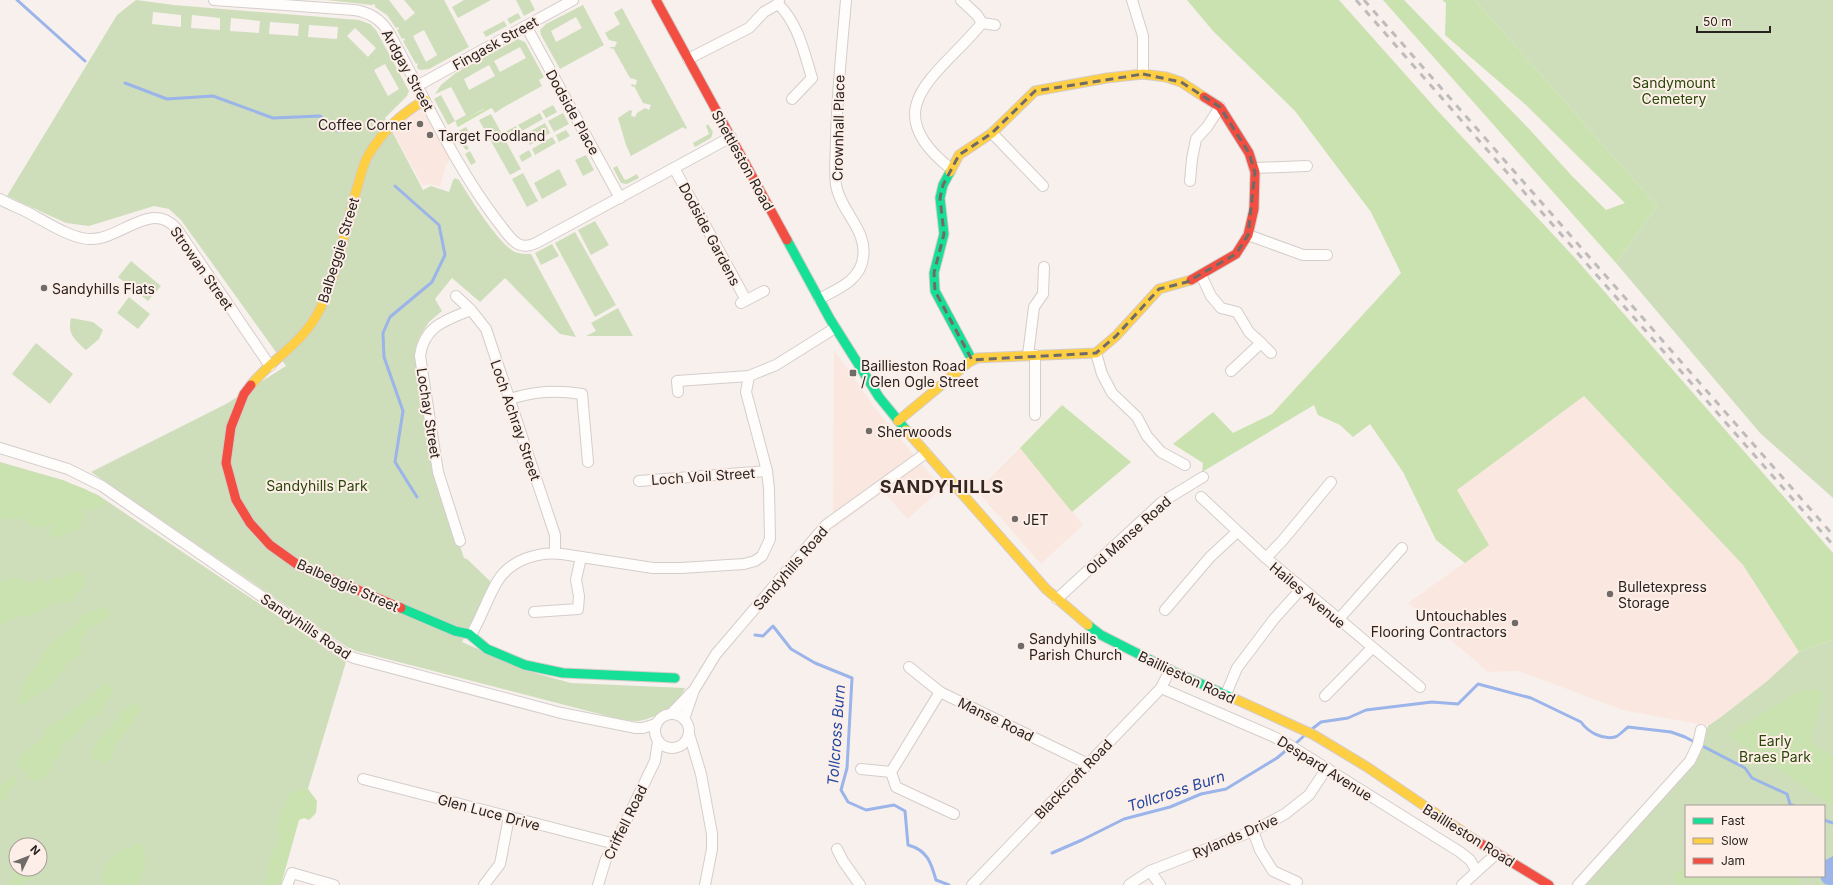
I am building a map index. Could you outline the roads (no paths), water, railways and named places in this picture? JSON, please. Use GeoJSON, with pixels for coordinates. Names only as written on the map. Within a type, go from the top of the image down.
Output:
{"type":"FeatureCollection","features":[{"type":"Feature","properties":{"kind":"street","name":"Ardgay Street"},"geometry":{"type":"LineString","coordinates":[[214,0],[300,3],[354,10],[363,12],[373,17],[388,31],[477,193],[503,229],[517,244],[525,246],[533,245],[731,137]]}},
{"type":"Feature","properties":{"kind":"street","name":"Fingask Street"},"geometry":{"type":"LineString","coordinates":[[417,86],[573,0]]}},
{"type":"Feature","properties":{"kind":"street","name":"Shettleston Road"},"geometry":{"type":"LineString","coordinates":[[656,0],[830,319]]}},
{"type":"Feature","properties":{"kind":"street","name":"Crownhall Place"},"geometry":{"type":"LineString","coordinates":[[819,299],[845,285],[855,277],[861,268],[864,258],[860,234],[842,205],[837,191],[836,177],[837,102],[846,0]]}},
{"type":"Feature","properties":{"kind":"street"},"geometry":{"type":"LineString","coordinates":[[961,0],[977,15],[982,23],[995,25]]}},
{"type":"Feature","properties":{"kind":"street"},"geometry":{"type":"LineString","coordinates":[[1132,0],[1143,36],[1143,74]]}},
{"type":"Feature","properties":{"kind":"street"},"geometry":{"type":"LineString","coordinates":[[688,59],[749,28],[764,12],[778,2],[787,13],[794,26],[812,78],[792,99]]}},
{"type":"Feature","properties":{"kind":"street"},"geometry":{"type":"LineString","coordinates":[[950,168],[935,156],[918,135],[915,110],[920,93],[942,65],[967,42],[982,23]]}},
{"type":"Feature","properties":{"kind":"street","name":"Dodside Place"},"geometry":{"type":"LineString","coordinates":[[526,26],[620,198]]}},
{"type":"Feature","properties":{"kind":"street"},"geometry":{"type":"LineString","coordinates":[[898,421],[972,360],[977,358],[1096,353],[1116,336],[1159,289],[1187,282],[1236,254],[1248,235],[1254,209],[1255,172],[1249,153],[1220,107],[1181,82],[1166,77],[1143,74],[1107,78],[1035,91],[992,133],[959,155],[950,168],[943,185],[940,198],[944,234],[934,273],[936,291],[972,360]]}},
{"type":"Feature","properties":{"kind":"street","name":"Balbeggie Street"},"geometry":{"type":"LineString","coordinates":[[425,100],[409,110],[392,124],[368,155],[323,303],[303,336],[284,355],[270,366],[244,394],[236,410],[229,436],[226,463],[236,500],[250,523],[270,545],[298,565],[455,631],[471,635],[487,649],[525,666],[563,673],[675,678]]}},
{"type":"Feature","properties":{"kind":"street"},"geometry":{"type":"LineString","coordinates":[[1190,181],[1196,139],[1207,127],[1220,107]]}},
{"type":"Feature","properties":{"kind":"street"},"geometry":{"type":"LineString","coordinates":[[992,133],[1043,186]]}},
{"type":"Feature","properties":{"kind":"street"},"geometry":{"type":"LineString","coordinates":[[1254,168],[1308,166]]}},
{"type":"Feature","properties":{"kind":"street","name":"Dodside Gardens"},"geometry":{"type":"LineString","coordinates":[[674,168],[743,302],[764,291]]}},
{"type":"Feature","properties":{"kind":"street","name":"Strowan Street"},"geometry":{"type":"LineString","coordinates":[[0,199],[73,235],[90,239],[110,235],[144,220],[156,217],[169,222],[177,230],[270,366]]}},
{"type":"Feature","properties":{"kind":"street"},"geometry":{"type":"LineString","coordinates":[[1248,235],[1277,247],[1303,255],[1327,255]]}},
{"type":"Feature","properties":{"kind":"street"},"geometry":{"type":"LineString","coordinates":[[1035,415],[1031,355],[1034,307],[1043,294],[1044,267]]}},
{"type":"Feature","properties":{"kind":"street"},"geometry":{"type":"LineString","coordinates":[[1201,275],[1211,296],[1221,308],[1237,312],[1249,332],[1261,342],[1270,353]]}},
{"type":"Feature","properties":{"kind":"street","name":"Loch Achray Street"},"geometry":{"type":"LineString","coordinates":[[456,296],[471,310],[486,330],[555,535],[555,553]]}},
{"type":"Feature","properties":{"kind":"street","name":"Lochay Street"},"geometry":{"type":"LineString","coordinates":[[460,542],[438,472],[420,356],[422,344],[432,330],[446,320],[471,310]]}},
{"type":"Feature","properties":{"kind":"street","name":"Baillieston Road"},"geometry":{"type":"LineString","coordinates":[[830,319],[879,397],[898,421],[1007,546],[1057,599],[1101,635],[1170,670],[1302,728],[1367,767],[1496,854],[1549,885]]}},
{"type":"Feature","properties":{"kind":"street"},"geometry":{"type":"LineString","coordinates":[[678,392],[677,381],[749,376],[776,365],[835,328]]}},
{"type":"Feature","properties":{"kind":"street"},"geometry":{"type":"LineString","coordinates":[[1231,371],[1261,342]]}},
{"type":"Feature","properties":{"kind":"street"},"geometry":{"type":"LineString","coordinates":[[1096,353],[1102,374],[1112,393],[1137,417],[1147,436],[1161,452],[1185,465]]}},
{"type":"Feature","properties":{"kind":"street"},"geometry":{"type":"LineString","coordinates":[[471,635],[497,582],[503,574],[515,564],[537,555],[555,553],[643,567],[662,568],[744,564],[755,561],[762,556],[770,538],[769,489],[767,471],[746,392],[749,376]]}},
{"type":"Feature","properties":{"kind":"street"},"geometry":{"type":"LineString","coordinates":[[510,399],[530,393],[561,390],[582,394],[588,462]]}},
{"type":"Feature","properties":{"kind":"street","name":"Sandyhills Road"},"geometry":{"type":"LineString","coordinates":[[0,448],[68,469],[102,486],[344,654],[354,658],[561,713],[636,728],[643,728],[656,724],[662,717],[671,714],[694,690],[716,654],[826,525],[926,453]]}},
{"type":"Feature","properties":{"kind":"street","name":"Loch Voil Street"},"geometry":{"type":"LineString","coordinates":[[639,481],[767,471]]}},
{"type":"Feature","properties":{"kind":"street","name":"Old Manse Road"},"geometry":{"type":"LineString","coordinates":[[1057,599],[1162,502],[1202,477]]}},
{"type":"Feature","properties":{"kind":"street"},"geometry":{"type":"LineString","coordinates":[[1266,558],[1283,540],[1331,482]]}},
{"type":"Feature","properties":{"kind":"street","name":"Hailes Avenue"},"geometry":{"type":"LineString","coordinates":[[1201,497],[1237,532],[1301,589],[1420,687]]}},
{"type":"Feature","properties":{"kind":"street"},"geometry":{"type":"LineString","coordinates":[[1165,610],[1210,557],[1237,532]]}},
{"type":"Feature","properties":{"kind":"street"},"geometry":{"type":"LineString","coordinates":[[1338,620],[1402,548]]}},
{"type":"Feature","properties":{"kind":"street"},"geometry":{"type":"LineString","coordinates":[[534,612],[578,609],[579,596],[576,580],[581,557]]}},
{"type":"Feature","properties":{"kind":"street"},"geometry":{"type":"LineString","coordinates":[[1226,694],[1237,668],[1274,619],[1301,589]]}},
{"type":"Feature","properties":{"kind":"street"},"geometry":{"type":"LineString","coordinates":[[1325,696],[1372,648]]}},
{"type":"Feature","properties":{"kind":"street","name":"Manse Road"},"geometry":{"type":"LineString","coordinates":[[909,667],[940,692],[1088,764]]}},
{"type":"Feature","properties":{"kind":"street","name":"Blackcroft Road"},"geometry":{"type":"LineString","coordinates":[[972,885],[1161,688],[1170,670]]}},
{"type":"Feature","properties":{"kind":"street","name":"Despard Avenue"},"geometry":{"type":"LineString","coordinates":[[1161,688],[1286,743],[1460,852],[1470,860],[1476,870]]}},
{"type":"Feature","properties":{"kind":"street","name":"Sandyhills Road"},"geometry":{"type":"LineString","coordinates":[[684,719],[694,690]]}},
{"type":"Feature","properties":{"kind":"street"},"geometry":{"type":"LineString","coordinates":[[891,772],[940,692]]}},
{"type":"Feature","properties":{"kind":"street"},"geometry":{"type":"LineString","coordinates":[[671,714],[676,714],[684,719],[688,724],[694,754],[701,774],[712,834],[712,849],[704,885]]}},
{"type":"Feature","properties":{"kind":"street"},"geometry":{"type":"LineString","coordinates":[[656,724],[657,738]]}},
{"type":"Feature","properties":{"kind":"street","name":"Sandyhills Road"},"geometry":{"type":"LineString","coordinates":[[643,728],[669,748]]}},
{"type":"Feature","properties":{"kind":"street"},"geometry":{"type":"LineString","coordinates":[[1578,885],[1690,761],[1698,744],[1701,730]]}},
{"type":"Feature","properties":{"kind":"street"},"geometry":{"type":"LineString","coordinates":[[669,748],[674,748],[683,744],[689,734]]}},
{"type":"Feature","properties":{"kind":"street","name":"Criffell Road"},"geometry":{"type":"LineString","coordinates":[[598,885],[606,859],[615,844],[655,761],[657,738]]}},
{"type":"Feature","properties":{"kind":"street"},"geometry":{"type":"LineString","coordinates":[[683,744],[694,754]]}},
{"type":"Feature","properties":{"kind":"street","name":"Criffell Road"},"geometry":{"type":"LineString","coordinates":[[655,761],[669,748]]}},
{"type":"Feature","properties":{"kind":"street"},"geometry":{"type":"LineString","coordinates":[[861,768],[891,772]]}},
{"type":"Feature","properties":{"kind":"street","name":"Rylands Drive"},"geometry":{"type":"LineString","coordinates":[[1129,885],[1150,871],[1253,831],[1285,814],[1309,795],[1327,768]]}},
{"type":"Feature","properties":{"kind":"street"},"geometry":{"type":"LineString","coordinates":[[891,772],[896,786],[954,814]]}},
{"type":"Feature","properties":{"kind":"street","name":"Glen Luce Drive"},"geometry":{"type":"LineString","coordinates":[[363,779],[615,844]]}},
{"type":"Feature","properties":{"kind":"street"},"geometry":{"type":"LineString","coordinates":[[484,885],[500,864],[509,817]]}},
{"type":"Feature","properties":{"kind":"street"},"geometry":{"type":"LineString","coordinates":[[1253,831],[1260,850],[1273,871],[1297,882]]}},
{"type":"Feature","properties":{"kind":"street"},"geometry":{"type":"LineString","coordinates":[[837,849],[843,861],[860,885]]}},
{"type":"Feature","properties":{"kind":"street"},"geometry":{"type":"LineString","coordinates":[[1462,885],[1476,870],[1496,854]]}},
{"type":"Feature","properties":{"kind":"street"},"geometry":{"type":"LineString","coordinates":[[1150,871],[1160,885]]}},
{"type":"Feature","properties":{"kind":"street"},"geometry":{"type":"LineString","coordinates":[[287,885],[292,873],[334,885]]}},
{"type":"Feature","properties":{"kind":"water"},"geometry":{"type":"Polygon","coordinates":[[[1833,856],[1833,885],[1824,884],[1820,877],[1825,877],[1825,859],[1826,860],[1833,856]]]}},
{"type":"Feature","properties":{"kind":"waterway","name":"Tollcross Burn"},"geometry":{"type":"LineString","coordinates":[[17,0],[85,61]]}},
{"type":"Feature","properties":{"kind":"waterway","name":"Tollcross Burn"},"geometry":{"type":"LineString","coordinates":[[125,83],[167,99],[213,96],[273,118],[320,116],[337,131]]}},
{"type":"Feature","properties":{"kind":"waterway","name":"Tollcross Burn"},"geometry":{"type":"LineString","coordinates":[[395,186],[439,225],[445,255],[432,282],[390,317],[383,333],[384,357],[403,411],[395,462],[417,497]]}},
{"type":"Feature","properties":{"kind":"waterway","name":"Tollcross Burn"},"geometry":{"type":"LineString","coordinates":[[755,635],[763,636],[773,626],[791,649],[815,663],[852,678],[847,768],[841,790],[848,802],[866,810],[894,805],[905,811],[908,845],[920,850],[924,854],[930,862],[936,880],[949,885]]}},
{"type":"Feature","properties":{"kind":"waterway","name":"Tollcross Burn"},"geometry":{"type":"LineString","coordinates":[[1312,729],[1321,722],[1348,718],[1366,710],[1432,702],[1458,704],[1478,684],[1531,698],[1581,722],[1591,732],[1600,736],[1610,738],[1615,737],[1628,727],[1671,732],[1685,737],[1745,768],[1752,778],[1787,794],[1790,804],[1792,805]]}},
{"type":"Feature","properties":{"kind":"waterway","name":"Tollcross Burn"},"geometry":{"type":"LineString","coordinates":[[1294,745],[1305,735]]}},
{"type":"Feature","properties":{"kind":"waterway","name":"Tollcross Burn"},"geometry":{"type":"LineString","coordinates":[[1052,853],[1124,819],[1170,807],[1201,794],[1226,789],[1277,758],[1289,748]]}},
{"type":"Feature","properties":{"kind":"waterway","name":"Tollcross Burn"},"geometry":{"type":"LineString","coordinates":[[1825,820],[1833,823]]}},
{"type":"Feature","properties":{"kind":"railway"},"geometry":{"type":"LineString","coordinates":[[1356,0],[1833,545]]}},
{"type":"Feature","properties":{"kind":"railway"},"geometry":{"type":"LineString","coordinates":[[1364,0],[1833,535]]}},
{"type":"Feature","properties":{"kind":"place","name":"Coffee Corner"},"geometry":{"type":"Point","coordinates":[420,124]}},
{"type":"Feature","properties":{"kind":"place","name":"Target Foodland"},"geometry":{"type":"Point","coordinates":[430,135]}},
{"type":"Feature","properties":{"kind":"place","name":"Sandyhills Flats"},"geometry":{"type":"Point","coordinates":[44,288]}},
{"type":"Feature","properties":{"kind":"place","name":"Baillieston Road / Glen Ogle Street"},"geometry":{"type":"Point","coordinates":[853,373]}},
{"type":"Feature","properties":{"kind":"place","name":"Sherwoods"},"geometry":{"type":"Point","coordinates":[869,431]}},
{"type":"Feature","properties":{"kind":"place","name":"JET"},"geometry":{"type":"Point","coordinates":[1015,519]}},
{"type":"Feature","properties":{"kind":"place","name":"Bulletexpress Storage"},"geometry":{"type":"Point","coordinates":[1610,594]}},
{"type":"Feature","properties":{"kind":"place","name":"Untouchables Flooring Contractors"},"geometry":{"type":"Point","coordinates":[1515,623]}},
{"type":"Feature","properties":{"kind":"place","name":"Sandyhills Parish Church"},"geometry":{"type":"Point","coordinates":[1021,646]}},
{"type":"Feature","properties":{"kind":"district","name":"SANDYHILLS"},"geometry":{"type":"Point","coordinates":[942,486]}},
{"type":"Feature","properties":{"kind":"park label","name":"Sandymount Cemetery"},"geometry":{"type":"Point","coordinates":[1674,90]}},
{"type":"Feature","properties":{"kind":"park label","name":"Sandyhills Park"},"geometry":{"type":"Point","coordinates":[317,485]}},
{"type":"Feature","properties":{"kind":"park label","name":"Early Braes Park"},"geometry":{"type":"Point","coordinates":[1775,748]}}]}
